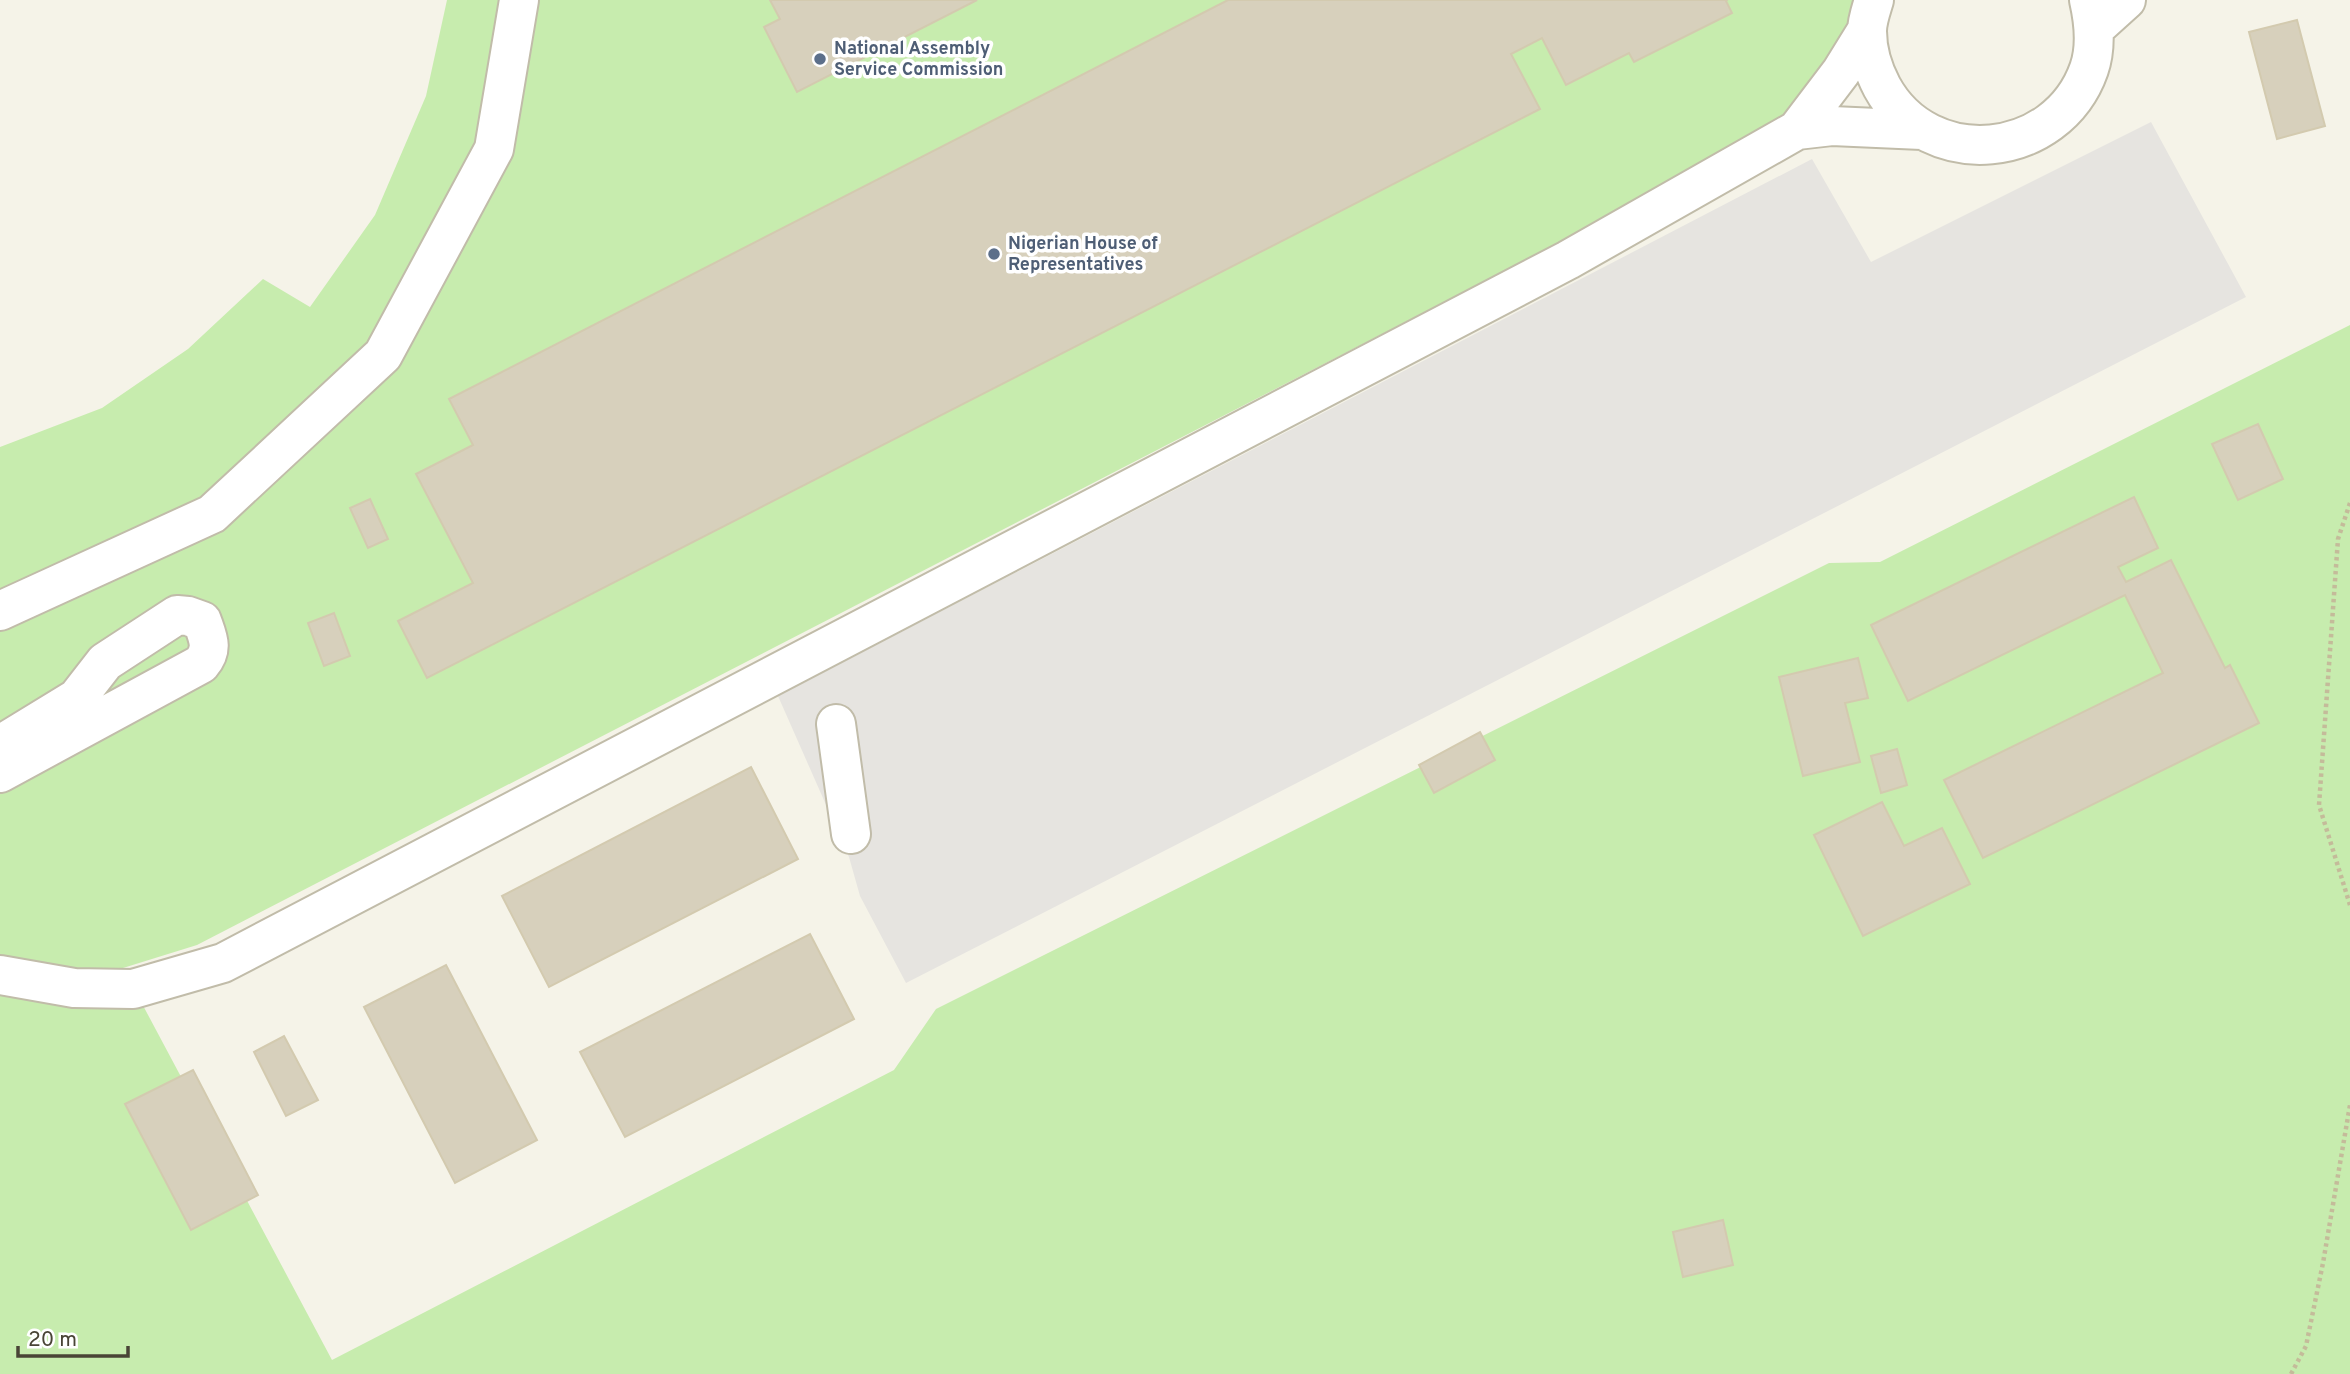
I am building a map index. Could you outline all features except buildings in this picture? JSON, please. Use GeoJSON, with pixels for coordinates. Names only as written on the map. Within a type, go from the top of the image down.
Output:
{"type":"FeatureCollection","features":[{"type":"Feature","properties":{"kind":"lane"},"geometry":{"type":"LineString","coordinates":[[0,611],[212,514],[383,355],[494,149],[519,0]]}},
{"type":"Feature","properties":{"kind":"lane"},"geometry":{"type":"LineString","coordinates":[[1870,15],[1872,69],[1891,104],[1922,130],[1960,145],[2001,145],[2039,131],[2070,104],[2090,68],[2092,14],[2126,0]]}},
{"type":"Feature","properties":{"kind":"lane"},"geometry":{"type":"LineString","coordinates":[[1797,130],[1841,72],[1870,15]]}},
{"type":"Feature","properties":{"kind":"lane"},"geometry":{"type":"LineString","coordinates":[[0,975],[74,988],[134,989],[223,963],[1568,260],[1797,130],[1832,126],[1922,130]]}},
{"type":"Feature","properties":{"kind":"lane"},"geometry":{"type":"LineString","coordinates":[[0,745],[77,698],[105,662],[177,615],[202,621],[210,644],[209,655],[201,664],[0,773]]}},
{"type":"Feature","properties":{"kind":"lane"},"geometry":{"type":"LineString","coordinates":[[836,724],[851,834]]}},
{"type":"Feature","properties":{"kind":"path"},"geometry":{"type":"LineString","coordinates":[[2350,503],[2338,539],[2319,805],[2350,905]]}},
{"type":"Feature","properties":{"kind":"path"},"geometry":{"type":"LineString","coordinates":[[2291,1374],[2306,1346],[2350,1105]]}},
{"type":"Feature","properties":{"kind":"green space"},"geometry":{"type":"Polygon","coordinates":[[[447,0],[1872,0],[1836,65],[1770,134],[197,945],[123,968],[332,1360],[894,1070],[936,1009],[1829,563],[1880,562],[2350,325],[2350,1374],[0,1374],[0,447],[102,408],[188,349],[263,279],[310,307],[375,215],[426,96],[447,0]]]}},
{"type":"Feature","properties":{"kind":"shaded area"},"geometry":{"type":"Polygon","coordinates":[[[2151,122],[2246,297],[906,983],[860,896],[849,857],[778,696],[1812,159],[1871,262],[2151,122]]]}},
{"type":"Feature","properties":{"kind":"place","name":"National Assembly Service Commission"},"geometry":{"type":"Point","coordinates":[820,59]}},
{"type":"Feature","properties":{"kind":"place","name":"Nigerian House of Representatives"},"geometry":{"type":"Point","coordinates":[994,254]}}]}
